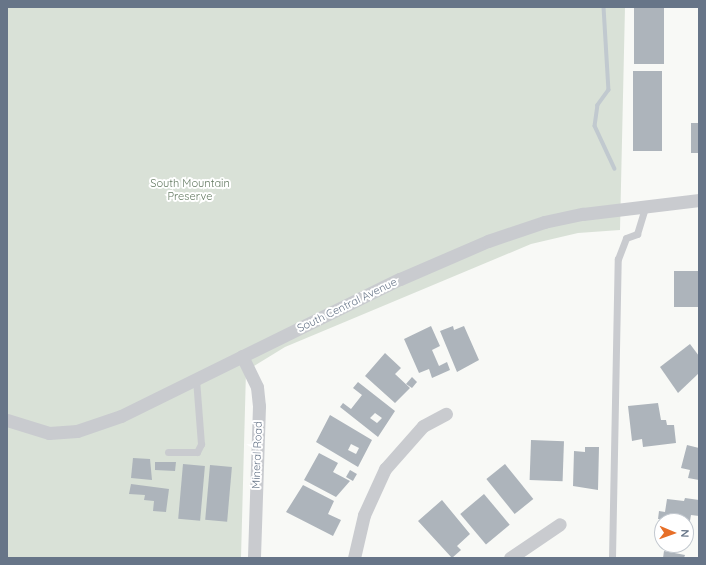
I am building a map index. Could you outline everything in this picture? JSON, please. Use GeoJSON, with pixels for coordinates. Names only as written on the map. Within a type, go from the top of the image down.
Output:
{"type":"FeatureCollection","features":[{"type":"Feature","properties":{"kind":"street","name":"South Central Avenue"},"geometry":{"type":"LineString","coordinates":[[7,420],[49,433],[77,431],[121,416],[400,279],[488,241],[544,222],[646,205],[699,200]]}},
{"type":"Feature","properties":{"kind":"street","name":"Mineral Road"},"geometry":{"type":"LineString","coordinates":[[242,356],[257,387],[259,406],[254,558]]}},
{"type":"Feature","properties":{"kind":"street"},"geometry":{"type":"LineString","coordinates":[[354,558],[364,515],[385,469],[423,426],[446,414]]}},
{"type":"Feature","properties":{"kind":"street"},"geometry":{"type":"LineString","coordinates":[[510,558],[560,524]]}},
{"type":"Feature","properties":{"kind":"lane"},"geometry":{"type":"LineString","coordinates":[[612,558],[618,259],[626,238],[637,234],[646,205]]}},
{"type":"Feature","properties":{"kind":"lane"},"geometry":{"type":"LineString","coordinates":[[168,452],[197,452],[201,444],[196,380]]}},
{"type":"Feature","properties":{"kind":"green space","name":"South Mountain Preserve"},"geometry":{"type":"Polygon","coordinates":[[[7,7],[625,7],[620,230],[578,233],[531,244],[285,347],[246,371],[241,558],[7,558],[7,7]]]}},
{"type":"Feature","properties":{"kind":"building"},"geometry":{"type":"Polygon","coordinates":[[[634,7],[664,7],[664,64],[634,64],[634,7]]]}},
{"type":"Feature","properties":{"kind":"building"},"geometry":{"type":"Polygon","coordinates":[[[633,71],[662,71],[662,151],[633,151],[633,71]]]}},
{"type":"Feature","properties":{"kind":"building"},"geometry":{"type":"Polygon","coordinates":[[[691,123],[699,123],[699,153],[691,153],[691,123]]]}},
{"type":"Feature","properties":{"kind":"building"},"geometry":{"type":"Polygon","coordinates":[[[674,271],[699,271],[699,307],[674,307],[674,271]]]}},
{"type":"Feature","properties":{"kind":"building"},"geometry":{"type":"Polygon","coordinates":[[[431,326],[440,346],[432,350],[439,366],[447,362],[450,370],[432,378],[429,369],[419,373],[404,339],[431,326]]]}},
{"type":"Feature","properties":{"kind":"building"},"geometry":{"type":"Polygon","coordinates":[[[453,326],[454,330],[464,326],[479,360],[457,372],[440,331],[453,326]]]}},
{"type":"Feature","properties":{"kind":"building"},"geometry":{"type":"Polygon","coordinates":[[[690,344],[699,356],[699,373],[678,393],[660,367],[690,344]]]}},
{"type":"Feature","properties":{"kind":"building"},"geometry":{"type":"Polygon","coordinates":[[[385,353],[401,368],[395,374],[410,388],[395,403],[365,376],[385,353]]]}},
{"type":"Feature","properties":{"kind":"building"},"geometry":{"type":"Polygon","coordinates":[[[412,377],[417,382],[412,388],[406,384],[412,377]]]}},
{"type":"Feature","properties":{"kind":"building"},"geometry":{"type":"Polygon","coordinates":[[[358,382],[395,411],[378,437],[340,407],[343,403],[351,409],[362,395],[353,388],[358,382]],[[375,413],[370,418],[377,423],[382,418],[375,413]]]}},
{"type":"Feature","properties":{"kind":"building"},"geometry":{"type":"Polygon","coordinates":[[[658,403],[661,420],[666,420],[667,425],[674,425],[676,443],[643,447],[642,439],[632,441],[628,406],[658,403]]]}},
{"type":"Feature","properties":{"kind":"building"},"geometry":{"type":"Polygon","coordinates":[[[330,415],[372,440],[358,467],[316,442],[330,415]],[[351,444],[348,450],[356,454],[359,448],[351,444]]]}},
{"type":"Feature","properties":{"kind":"building"},"geometry":{"type":"Polygon","coordinates":[[[531,440],[564,441],[563,481],[530,480],[531,440]]]}},
{"type":"Feature","properties":{"kind":"building"},"geometry":{"type":"Polygon","coordinates":[[[687,445],[699,448],[699,480],[688,478],[690,470],[681,468],[687,445]]]}},
{"type":"Feature","properties":{"kind":"building"},"geometry":{"type":"Polygon","coordinates":[[[585,447],[599,447],[598,490],[573,486],[574,451],[585,452],[585,447]]]}},
{"type":"Feature","properties":{"kind":"building"},"geometry":{"type":"Polygon","coordinates":[[[319,453],[338,463],[333,472],[350,481],[336,497],[304,480],[319,453]]]}},
{"type":"Feature","properties":{"kind":"building"},"geometry":{"type":"Polygon","coordinates":[[[133,458],[150,459],[152,480],[131,478],[133,458]]]}},
{"type":"Feature","properties":{"kind":"building"},"geometry":{"type":"Polygon","coordinates":[[[155,462],[176,462],[175,471],[155,470],[155,462]]]}},
{"type":"Feature","properties":{"kind":"building"},"geometry":{"type":"Polygon","coordinates":[[[183,464],[205,466],[200,521],[178,519],[183,464]]]}},
{"type":"Feature","properties":{"kind":"building"},"geometry":{"type":"Polygon","coordinates":[[[505,464],[533,499],[515,514],[486,479],[505,464]]]}},
{"type":"Feature","properties":{"kind":"building"},"geometry":{"type":"Polygon","coordinates":[[[210,465],[232,467],[227,522],[205,520],[210,465]]]}},
{"type":"Feature","properties":{"kind":"building"},"geometry":{"type":"Polygon","coordinates":[[[350,470],[357,474],[353,481],[346,477],[350,470]]]}},
{"type":"Feature","properties":{"kind":"building"},"geometry":{"type":"Polygon","coordinates":[[[131,484],[169,489],[166,512],[153,511],[154,501],[144,500],[145,495],[129,494],[131,484]]]}},
{"type":"Feature","properties":{"kind":"building"},"geometry":{"type":"Polygon","coordinates":[[[303,485],[334,501],[328,514],[341,520],[333,536],[286,512],[303,485]]]}},
{"type":"Feature","properties":{"kind":"building"},"geometry":{"type":"Polygon","coordinates":[[[484,494],[510,525],[486,545],[460,514],[484,494]]]}},
{"type":"Feature","properties":{"kind":"building"},"geometry":{"type":"Polygon","coordinates":[[[685,498],[699,500],[699,516],[694,515],[694,513],[659,513],[659,511],[665,512],[667,499],[684,501],[685,498]]]}},
{"type":"Feature","properties":{"kind":"building"},"geometry":{"type":"Polygon","coordinates":[[[442,500],[470,534],[457,546],[461,550],[452,558],[418,521],[442,500]]]}},
{"type":"Feature","properties":{"kind":"building"},"geometry":{"type":"Polygon","coordinates":[[[664,553],[685,555],[684,558],[663,558],[664,553]]]}},
{"type":"Feature","properties":{"kind":"waterway"},"geometry":{"type":"LineString","coordinates":[[604,7],[609,90],[598,105],[595,126],[615,169]]}}]}
